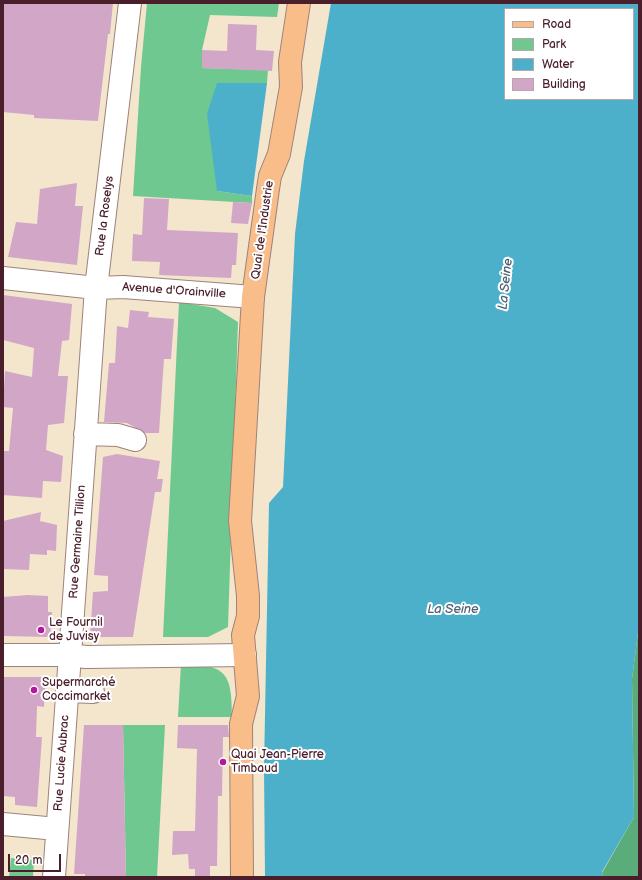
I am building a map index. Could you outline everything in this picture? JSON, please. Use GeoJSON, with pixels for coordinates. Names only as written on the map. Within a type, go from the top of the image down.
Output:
{"type":"FeatureCollection","features":[{"type":"Feature","properties":{"kind":"main road","name":"Quai de l'Industrie"},"geometry":{"type":"LineString","coordinates":[[244,655],[243,635],[248,616],[248,596],[240,521],[253,296],[270,176],[279,154],[291,86],[290,62],[299,3]]}},
{"type":"Feature","properties":{"kind":"main road"},"geometry":{"type":"LineString","coordinates":[[242,877],[241,724],[248,696],[244,655]]}},
{"type":"Feature","properties":{"kind":"street","name":"Rue la Roselys"},"geometry":{"type":"LineString","coordinates":[[85,431],[96,288],[130,3]]}},
{"type":"Feature","properties":{"kind":"street","name":"Avenue d'Orainville"},"geometry":{"type":"LineString","coordinates":[[3,278],[96,288],[123,287],[253,296]]}},
{"type":"Feature","properties":{"kind":"street"},"geometry":{"type":"LineString","coordinates":[[85,431],[118,435],[134,440]]}},
{"type":"Feature","properties":{"kind":"street","name":"Rue Germaine Tillion"},"geometry":{"type":"LineString","coordinates":[[70,655],[85,431]]}},
{"type":"Feature","properties":{"kind":"street"},"geometry":{"type":"LineString","coordinates":[[3,655],[70,655],[86,657],[244,655]]}},
{"type":"Feature","properties":{"kind":"street","name":"Rue Lucie Aubrac"},"geometry":{"type":"LineString","coordinates":[[54,877],[70,655]]}},
{"type":"Feature","properties":{"kind":"street"},"geometry":{"type":"LineString","coordinates":[[68,691],[93,692]]}},
{"type":"Feature","properties":{"kind":"street"},"geometry":{"type":"LineString","coordinates":[[3,824],[57,829]]}},
{"type":"Feature","properties":{"kind":"green space"},"geometry":{"type":"Polygon","coordinates":[[[147,3],[279,3],[277,17],[210,15],[202,50],[202,68],[268,70],[267,83],[217,83],[217,191],[252,196],[252,203],[133,196],[141,67],[147,3]]]}},
{"type":"Feature","properties":{"kind":"green space"},"geometry":{"type":"Polygon","coordinates":[[[179,302],[215,308],[238,322],[228,627],[208,637],[163,637],[179,302]]]}},
{"type":"Feature","properties":{"kind":"green space"},"geometry":{"type":"Polygon","coordinates":[[[639,625],[639,877],[603,877],[602,873],[634,817],[632,679],[639,625]]]}},
{"type":"Feature","properties":{"kind":"green space"},"geometry":{"type":"Polygon","coordinates":[[[181,664],[208,666],[217,669],[223,674],[228,681],[230,690],[232,717],[178,717],[181,664]]]}},
{"type":"Feature","properties":{"kind":"green space"},"geometry":{"type":"Polygon","coordinates":[[[123,725],[165,725],[157,877],[126,877],[123,725]]]}},
{"type":"Feature","properties":{"kind":"green space"},"geometry":{"type":"Polygon","coordinates":[[[11,858],[34,860],[33,877],[9,877],[11,858]]]}},
{"type":"Feature","properties":{"kind":"water","name":"La Seine"},"geometry":{"type":"Polygon","coordinates":[[[331,3],[639,3],[639,625],[632,679],[634,817],[602,872],[603,877],[265,877],[264,768],[269,503],[283,487],[295,234],[304,161],[331,3]]]}},
{"type":"Feature","properties":{"kind":"water"},"geometry":{"type":"Polygon","coordinates":[[[217,83],[267,83],[252,196],[217,191],[207,114],[217,83]]]}},
{"type":"Feature","properties":{"kind":"building"},"geometry":{"type":"Polygon","coordinates":[[[3,3],[113,3],[98,121],[34,118],[34,115],[3,112],[3,3]]]}},
{"type":"Feature","properties":{"kind":"building"},"geometry":{"type":"Polygon","coordinates":[[[228,24],[257,25],[256,50],[274,51],[272,71],[202,68],[202,50],[227,51],[228,24]]]}},
{"type":"Feature","properties":{"kind":"building"},"geometry":{"type":"Polygon","coordinates":[[[77,183],[75,206],[83,206],[77,265],[8,257],[16,222],[37,224],[40,189],[77,183]]]}},
{"type":"Feature","properties":{"kind":"building"},"geometry":{"type":"Polygon","coordinates":[[[144,198],[169,199],[167,230],[238,233],[236,265],[232,265],[231,278],[159,275],[160,262],[132,261],[133,234],[142,235],[144,198]]]}},
{"type":"Feature","properties":{"kind":"building"},"geometry":{"type":"Polygon","coordinates":[[[233,202],[252,203],[248,224],[231,223],[233,202]]]}},
{"type":"Feature","properties":{"kind":"building"},"geometry":{"type":"Polygon","coordinates":[[[3,295],[72,304],[69,340],[62,341],[58,376],[68,376],[64,423],[48,425],[46,450],[63,456],[61,482],[43,481],[42,498],[3,495],[3,451],[9,451],[13,408],[3,407],[5,371],[32,377],[34,348],[3,340],[3,295]]]}},
{"type":"Feature","properties":{"kind":"building"},"geometry":{"type":"Polygon","coordinates":[[[130,310],[149,312],[148,317],[174,319],[171,359],[164,359],[159,433],[145,433],[127,423],[104,422],[109,363],[115,363],[117,326],[128,328],[130,310]]]}},
{"type":"Feature","properties":{"kind":"building"},"geometry":{"type":"Polygon","coordinates":[[[117,454],[160,461],[157,479],[163,479],[161,492],[155,492],[133,637],[90,637],[93,592],[108,591],[108,576],[94,575],[103,457],[117,454]]]}},
{"type":"Feature","properties":{"kind":"building"},"geometry":{"type":"Polygon","coordinates":[[[41,512],[40,521],[57,525],[56,551],[47,550],[47,555],[30,554],[29,570],[3,569],[3,521],[41,512]]]}},
{"type":"Feature","properties":{"kind":"building"},"geometry":{"type":"Polygon","coordinates":[[[28,595],[48,596],[48,612],[52,612],[50,637],[3,636],[3,597],[28,595]]]}},
{"type":"Feature","properties":{"kind":"building"},"geometry":{"type":"Polygon","coordinates":[[[3,677],[46,677],[44,707],[37,706],[36,737],[42,737],[37,807],[15,805],[15,797],[3,796],[3,677]]]}},
{"type":"Feature","properties":{"kind":"building"},"geometry":{"type":"Polygon","coordinates":[[[84,725],[123,725],[126,877],[85,877],[85,874],[74,874],[84,725]]]}},
{"type":"Feature","properties":{"kind":"building"},"geometry":{"type":"Polygon","coordinates":[[[178,725],[228,725],[229,737],[223,737],[222,796],[218,796],[217,866],[210,866],[210,877],[195,877],[195,869],[189,869],[188,854],[172,855],[173,831],[195,831],[197,749],[177,748],[178,725]]]}},
{"type":"Feature","properties":{"kind":"place","name":"Le Fournil de Juvisy"},"geometry":{"type":"Point","coordinates":[41,630]}},
{"type":"Feature","properties":{"kind":"place","name":"Supermarché Coccimarket"},"geometry":{"type":"Point","coordinates":[34,690]}},
{"type":"Feature","properties":{"kind":"place","name":"Quai Jean-Pierre Timbaud"},"geometry":{"type":"Point","coordinates":[223,762]}}]}
